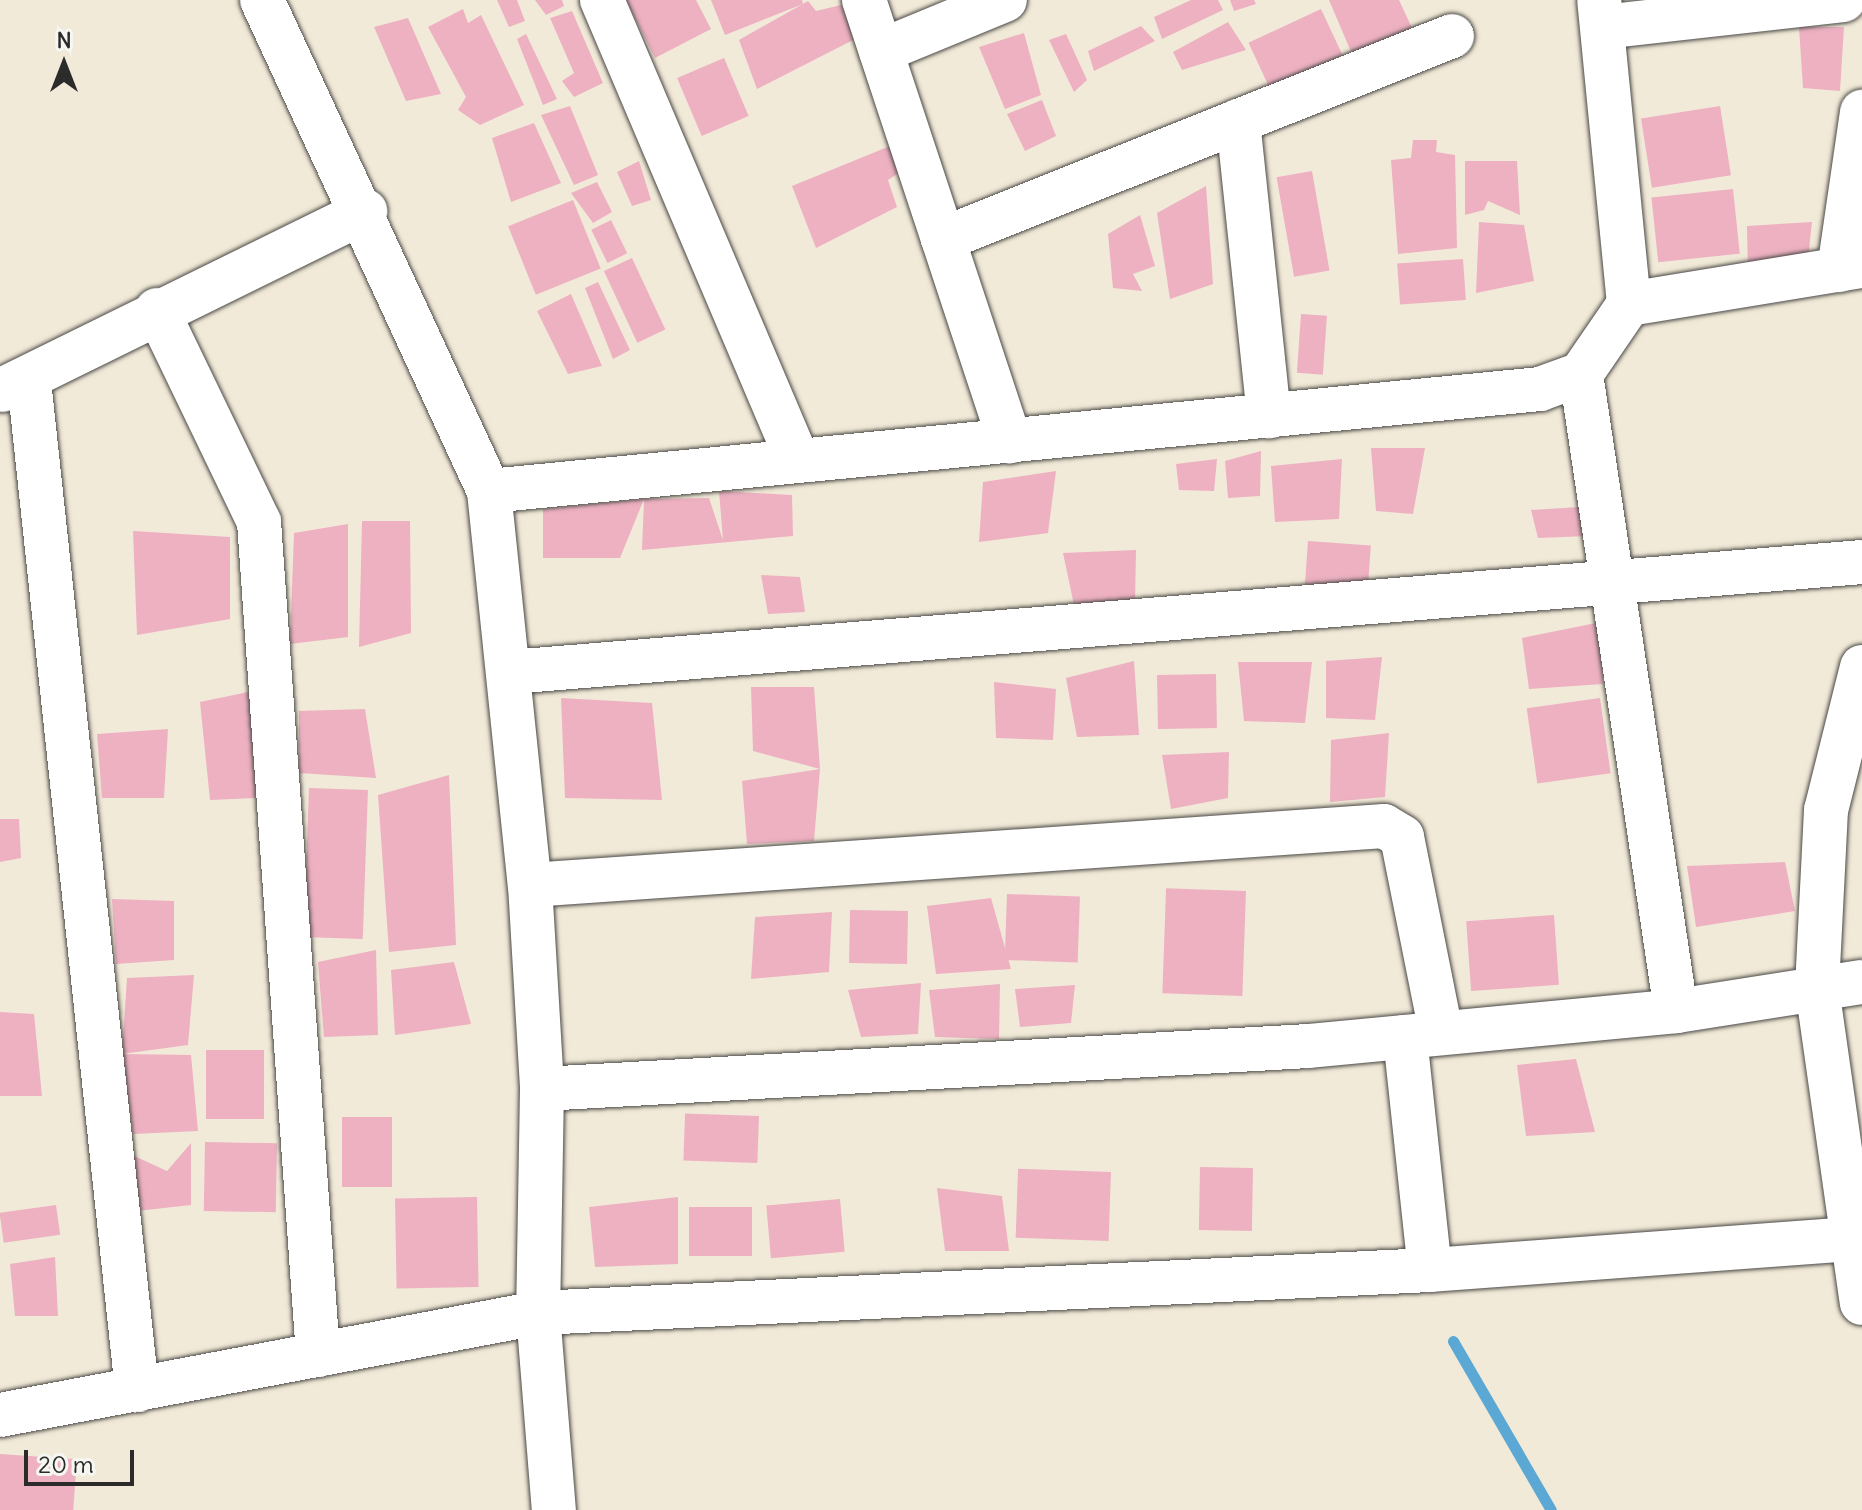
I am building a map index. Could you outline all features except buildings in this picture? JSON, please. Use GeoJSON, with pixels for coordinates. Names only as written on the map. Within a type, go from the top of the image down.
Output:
{"type":"FeatureCollection","features":[{"type":"Feature","properties":{"kind":"street"},"geometry":{"type":"LineString","coordinates":[[262,0],[365,211],[489,491],[530,885],[542,1089],[538,1313],[554,1510]]}},
{"type":"Feature","properties":{"kind":"street"},"geometry":{"type":"LineString","coordinates":[[602,0],[798,461]]}},
{"type":"Feature","properties":{"kind":"street"},"geometry":{"type":"LineString","coordinates":[[864,0],[1010,441]]}},
{"type":"Feature","properties":{"kind":"street"},"geometry":{"type":"LineString","coordinates":[[881,51],[1005,0]]}},
{"type":"Feature","properties":{"kind":"street"},"geometry":{"type":"LineString","coordinates":[[489,491],[1540,389],[1581,374],[1629,304],[1601,13],[1843,0]]}},
{"type":"Feature","properties":{"kind":"street"},"geometry":{"type":"LineString","coordinates":[[943,239],[1452,36]]}},
{"type":"Feature","properties":{"kind":"street"},"geometry":{"type":"LineString","coordinates":[[1629,304],[1850,268],[1862,112]]}},
{"type":"Feature","properties":{"kind":"street"},"geometry":{"type":"LineString","coordinates":[[1238,121],[1269,416]]}},
{"type":"Feature","properties":{"kind":"street"},"geometry":{"type":"LineString","coordinates":[[137,1390],[15,386],[157,310],[365,211]]}},
{"type":"Feature","properties":{"kind":"street"},"geometry":{"type":"LineString","coordinates":[[157,310],[259,522],[318,1355]]}},
{"type":"Feature","properties":{"kind":"street"},"geometry":{"type":"LineString","coordinates":[[1581,374],[1616,582],[1676,1011]]}},
{"type":"Feature","properties":{"kind":"street"},"geometry":{"type":"LineString","coordinates":[[510,672],[1862,562]]}},
{"type":"Feature","properties":{"kind":"street"},"geometry":{"type":"LineString","coordinates":[[1862,667],[1826,810],[1817,988],[1850,1239],[1862,1303]]}},
{"type":"Feature","properties":{"kind":"street"},"geometry":{"type":"LineString","coordinates":[[530,885],[1384,826],[1402,837],[1423,1035],[1430,1270]]}},
{"type":"Feature","properties":{"kind":"street"},"geometry":{"type":"LineString","coordinates":[[542,1089],[1423,1035],[1676,1011],[1862,982]]}},
{"type":"Feature","properties":{"kind":"street"},"geometry":{"type":"LineString","coordinates":[[0,1415],[538,1313],[1430,1270],[1850,1239]]}},
{"type":"Feature","properties":{"kind":"waterway"},"geometry":{"type":"LineString","coordinates":[[1453,1341],[1551,1510]]}}]}
